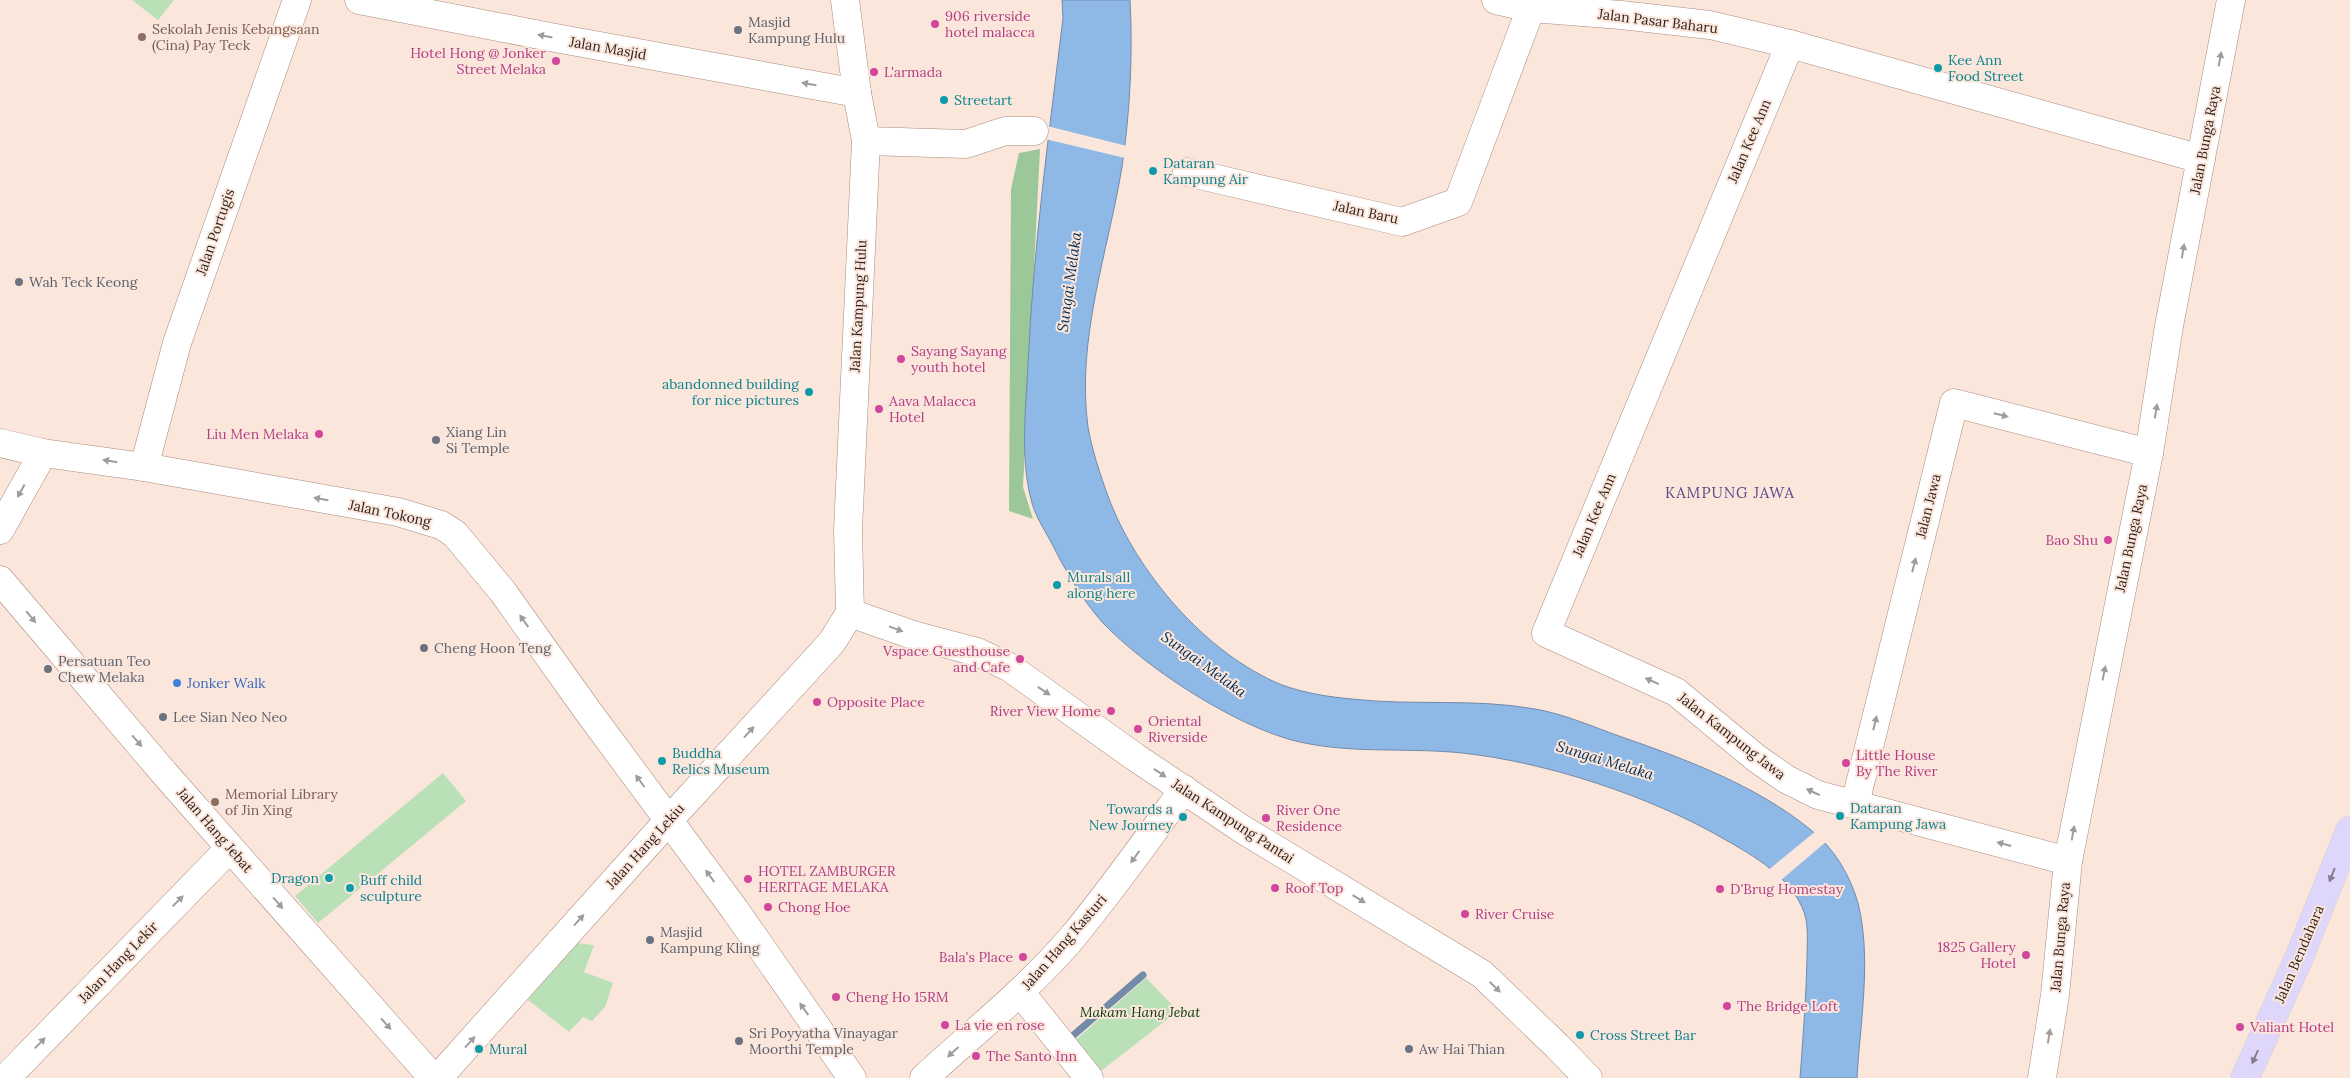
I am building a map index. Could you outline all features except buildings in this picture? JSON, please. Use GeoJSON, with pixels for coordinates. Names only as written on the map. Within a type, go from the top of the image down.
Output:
{"type":"FeatureCollection","features":[{"type":"Feature","properties":{"kind":"main road","name":"Jalan Bendahara"},"geometry":{"type":"LineString","coordinates":[[2245,1078],[2298,960],[2350,830]]}},
{"type":"Feature","properties":{"kind":"street","name":"Jalan Portugis"},"geometry":{"type":"LineString","coordinates":[[144,467],[177,343],[297,0]]}},
{"type":"Feature","properties":{"kind":"street","name":"Jalan Masjid"},"geometry":{"type":"LineString","coordinates":[[359,0],[857,93]]}},
{"type":"Feature","properties":{"kind":"street","name":"Jalan Kampung Hulu"},"geometry":{"type":"LineString","coordinates":[[845,0],[857,93],[866,141],[848,530],[850,613]]}},
{"type":"Feature","properties":{"kind":"street","name":"Jalan Pasar Baharu"},"geometry":{"type":"LineString","coordinates":[[1496,0],[1531,8],[1621,15],[1710,25],[1790,44]]}},
{"type":"Feature","properties":{"kind":"street","name":"Jalan Bunga Raya"},"geometry":{"type":"LineString","coordinates":[[2042,1078],[2055,994],[2068,861],[2149,453],[2170,326],[2231,0]]}},
{"type":"Feature","properties":{"kind":"street","name":"Jalan Baru"},"geometry":{"type":"LineString","coordinates":[[1187,172],[1402,222],[1458,202],[1531,8]]}},
{"type":"Feature","properties":{"kind":"street"},"geometry":{"type":"LineString","coordinates":[[1790,44],[2201,159]]}},
{"type":"Feature","properties":{"kind":"street","name":"Jalan Kee Ann"},"geometry":{"type":"LineString","coordinates":[[1546,633],[1790,44]]}},
{"type":"Feature","properties":{"kind":"street"},"geometry":{"type":"LineString","coordinates":[[866,141],[966,144],[1005,131],[1034,131]]}},
{"type":"Feature","properties":{"kind":"street","name":"Jalan Jawa"},"geometry":{"type":"LineString","coordinates":[[1855,804],[1954,403],[2149,453]]}},
{"type":"Feature","properties":{"kind":"street","name":"Jalan Tokong"},"geometry":{"type":"LineString","coordinates":[[0,443],[43,452],[144,467],[398,512],[441,525],[455,534],[503,592],[735,910],[852,1078]]}},
{"type":"Feature","properties":{"kind":"street"},"geometry":{"type":"LineString","coordinates":[[0,530],[43,452]]}},
{"type":"Feature","properties":{"kind":"street","name":"Jalan Hang Jebat"},"geometry":{"type":"LineString","coordinates":[[0,580],[230,848],[433,1078]]}},
{"type":"Feature","properties":{"kind":"street","name":"Jalan Kampung Pantai"},"geometry":{"type":"LineString","coordinates":[[850,613],[912,635],[977,652],[1009,667],[1242,829],[1482,974],[1588,1078]]}},
{"type":"Feature","properties":{"kind":"street","name":"Jalan Hang Lekiu"},"geometry":{"type":"LineString","coordinates":[[438,1078],[669,820],[832,642],[850,613]]}},
{"type":"Feature","properties":{"kind":"street","name":"Jalan Kampung Jawa"},"geometry":{"type":"LineString","coordinates":[[1546,633],[1676,692],[1756,758],[1786,779],[1818,795],[2068,861]]}},
{"type":"Feature","properties":{"kind":"street","name":"Jalan Hang Kasturi"},"geometry":{"type":"LineString","coordinates":[[924,1078],[1020,992],[1070,940],[1126,869],[1184,789]]}},
{"type":"Feature","properties":{"kind":"street","name":"Jalan Hang Lekir"},"geometry":{"type":"LineString","coordinates":[[6,1078],[230,848]]}},
{"type":"Feature","properties":{"kind":"street"},"geometry":{"type":"LineString","coordinates":[[1020,992],[1089,1078]]}},
{"type":"Feature","properties":{"kind":"green space"},"geometry":{"type":"Polygon","coordinates":[[[132,0],[174,0],[158,20],[132,0]]]}},
{"type":"Feature","properties":{"kind":"green space"},"geometry":{"type":"Polygon","coordinates":[[[1040,149],[1023,487],[1033,519],[1009,511],[1011,189],[1019,153],[1040,149]]]}},
{"type":"Feature","properties":{"kind":"green space"},"geometry":{"type":"Polygon","coordinates":[[[443,773],[466,801],[318,923],[295,896],[443,773]]]}},
{"type":"Feature","properties":{"kind":"green space"},"geometry":{"type":"Polygon","coordinates":[[[575,943],[594,945],[584,972],[613,983],[605,1007],[592,1021],[583,1017],[569,1032],[528,1000],[575,943]]]}},
{"type":"Feature","properties":{"kind":"green space","name":"Makam Hang Jebat"},"geometry":{"type":"Polygon","coordinates":[[[1146,978],[1178,1011],[1097,1074],[1072,1043],[1146,978]]]}},
{"type":"Feature","properties":{"kind":"water","name":"Sungai Melaka"},"geometry":{"type":"Polygon","coordinates":[[[1062,0],[1130,0],[1131,63],[1125,146],[1116,199],[1095,296],[1086,362],[1085,394],[1090,436],[1096,462],[1108,496],[1120,525],[1155,581],[1201,632],[1227,653],[1254,671],[1290,688],[1326,696],[1375,701],[1490,704],[1546,711],[1694,764],[1743,787],[1790,814],[1819,837],[1834,854],[1851,882],[1858,903],[1862,924],[1865,968],[1857,1078],[1800,1078],[1807,974],[1806,918],[1790,888],[1759,860],[1695,823],[1631,795],[1597,783],[1528,764],[1440,751],[1331,747],[1288,739],[1265,731],[1214,706],[1141,657],[1102,622],[1080,594],[1034,510],[1028,483],[1025,449],[1030,322],[1042,192],[1063,18],[1062,0]]]}},
{"type":"Feature","properties":{"kind":"pier"},"geometry":{"type":"Polygon","coordinates":[[[1047,126],[1127,146],[1125,158],[1045,139],[1047,126]]]}},
{"type":"Feature","properties":{"kind":"pier"},"geometry":{"type":"Polygon","coordinates":[[[1816,831],[1827,841],[1780,881],[1767,871],[1816,831]]]}},
{"type":"Feature","properties":{"kind":"waterway"},"geometry":{"type":"LineString","coordinates":[[1069,1039],[1143,975]]}},
{"type":"Feature","properties":{"kind":"place","name":"906 riverside hotel malacca"},"geometry":{"type":"Point","coordinates":[935,24]}},
{"type":"Feature","properties":{"kind":"place","name":"Masjid Kampung Hulu"},"geometry":{"type":"Point","coordinates":[738,30]}},
{"type":"Feature","properties":{"kind":"place","name":"Sekolah Jenis Kebangsaan (Cina) Pay Teck"},"geometry":{"type":"Point","coordinates":[142,37]}},
{"type":"Feature","properties":{"kind":"place","name":"Hotel Hong @ Jonker Street Melaka"},"geometry":{"type":"Point","coordinates":[556,61]}},
{"type":"Feature","properties":{"kind":"place","name":"Kee Ann Food Street"},"geometry":{"type":"Point","coordinates":[1938,68]}},
{"type":"Feature","properties":{"kind":"place","name":"L'armada"},"geometry":{"type":"Point","coordinates":[874,72]}},
{"type":"Feature","properties":{"kind":"place","name":"Streetart"},"geometry":{"type":"Point","coordinates":[944,100]}},
{"type":"Feature","properties":{"kind":"place","name":"Dataran Kampung Air"},"geometry":{"type":"Point","coordinates":[1153,171]}},
{"type":"Feature","properties":{"kind":"place","name":"Wah Teck Keong"},"geometry":{"type":"Point","coordinates":[19,282]}},
{"type":"Feature","properties":{"kind":"place","name":"Sayang Sayang youth hotel"},"geometry":{"type":"Point","coordinates":[901,359]}},
{"type":"Feature","properties":{"kind":"place","name":"abandonned building for nice pictures"},"geometry":{"type":"Point","coordinates":[809,392]}},
{"type":"Feature","properties":{"kind":"place","name":"Aava Malacca Hotel"},"geometry":{"type":"Point","coordinates":[879,409]}},
{"type":"Feature","properties":{"kind":"place","name":"Liu Men Melaka"},"geometry":{"type":"Point","coordinates":[319,434]}},
{"type":"Feature","properties":{"kind":"place","name":"Xiang Lin Si Temple"},"geometry":{"type":"Point","coordinates":[436,440]}},
{"type":"Feature","properties":{"kind":"place","name":"Bao Shu"},"geometry":{"type":"Point","coordinates":[2108,540]}},
{"type":"Feature","properties":{"kind":"place","name":"Murals all along here"},"geometry":{"type":"Point","coordinates":[1057,585]}},
{"type":"Feature","properties":{"kind":"place","name":"Cheng Hoon Teng"},"geometry":{"type":"Point","coordinates":[424,648]}},
{"type":"Feature","properties":{"kind":"place","name":"Vspace Guesthouse and Cafe"},"geometry":{"type":"Point","coordinates":[1020,659]}},
{"type":"Feature","properties":{"kind":"place","name":"Persatuan Teo Chew Melaka"},"geometry":{"type":"Point","coordinates":[48,669]}},
{"type":"Feature","properties":{"kind":"place","name":"Jonker Walk"},"geometry":{"type":"Point","coordinates":[177,683]}},
{"type":"Feature","properties":{"kind":"place","name":"Opposite Place"},"geometry":{"type":"Point","coordinates":[817,702]}},
{"type":"Feature","properties":{"kind":"place","name":"River View Home"},"geometry":{"type":"Point","coordinates":[1111,711]}},
{"type":"Feature","properties":{"kind":"place","name":"Lee Sian Neo Neo"},"geometry":{"type":"Point","coordinates":[163,717]}},
{"type":"Feature","properties":{"kind":"place","name":"Oriental Riverside"},"geometry":{"type":"Point","coordinates":[1138,729]}},
{"type":"Feature","properties":{"kind":"place","name":"Buddha Relics Museum"},"geometry":{"type":"Point","coordinates":[662,761]}},
{"type":"Feature","properties":{"kind":"place","name":"Little House By The River"},"geometry":{"type":"Point","coordinates":[1846,763]}},
{"type":"Feature","properties":{"kind":"place","name":"Memorial Library of Jin Xing"},"geometry":{"type":"Point","coordinates":[215,802]}},
{"type":"Feature","properties":{"kind":"place","name":"Dataran Kampung Jawa"},"geometry":{"type":"Point","coordinates":[1840,816]}},
{"type":"Feature","properties":{"kind":"place","name":"Towards a New Journey"},"geometry":{"type":"Point","coordinates":[1183,817]}},
{"type":"Feature","properties":{"kind":"place","name":"River One Residence"},"geometry":{"type":"Point","coordinates":[1266,818]}},
{"type":"Feature","properties":{"kind":"place","name":"Dragon"},"geometry":{"type":"Point","coordinates":[329,878]}},
{"type":"Feature","properties":{"kind":"place","name":"HOTEL ZAMBURGER HERITAGE MELAKA"},"geometry":{"type":"Point","coordinates":[748,879]}},
{"type":"Feature","properties":{"kind":"place","name":"Buff child sculpture"},"geometry":{"type":"Point","coordinates":[350,888]}},
{"type":"Feature","properties":{"kind":"place","name":"Roof Top"},"geometry":{"type":"Point","coordinates":[1275,888]}},
{"type":"Feature","properties":{"kind":"place","name":"D'Brug Homestay"},"geometry":{"type":"Point","coordinates":[1720,889]}},
{"type":"Feature","properties":{"kind":"place","name":"Chong Hoe"},"geometry":{"type":"Point","coordinates":[768,907]}},
{"type":"Feature","properties":{"kind":"place","name":"River Cruise"},"geometry":{"type":"Point","coordinates":[1465,914]}},
{"type":"Feature","properties":{"kind":"place","name":"Masjid Kampung Kling"},"geometry":{"type":"Point","coordinates":[650,940]}},
{"type":"Feature","properties":{"kind":"place","name":"1825 Gallery Hotel"},"geometry":{"type":"Point","coordinates":[2026,955]}},
{"type":"Feature","properties":{"kind":"place","name":"Bala's Place"},"geometry":{"type":"Point","coordinates":[1023,957]}},
{"type":"Feature","properties":{"kind":"place","name":"Cheng Ho 15RM"},"geometry":{"type":"Point","coordinates":[836,997]}},
{"type":"Feature","properties":{"kind":"place","name":"The Bridge Loft"},"geometry":{"type":"Point","coordinates":[1727,1006]}},
{"type":"Feature","properties":{"kind":"place","name":"La vie en rose"},"geometry":{"type":"Point","coordinates":[945,1025]}},
{"type":"Feature","properties":{"kind":"place","name":"Valiant Hotel"},"geometry":{"type":"Point","coordinates":[2240,1027]}},
{"type":"Feature","properties":{"kind":"place","name":"Cross Street Bar"},"geometry":{"type":"Point","coordinates":[1580,1035]}},
{"type":"Feature","properties":{"kind":"place","name":"Sri Poyyatha Vinayagar Moorthi Temple"},"geometry":{"type":"Point","coordinates":[739,1041]}},
{"type":"Feature","properties":{"kind":"place","name":"Mural"},"geometry":{"type":"Point","coordinates":[479,1049]}},
{"type":"Feature","properties":{"kind":"place","name":"Aw Hai Thian"},"geometry":{"type":"Point","coordinates":[1409,1049]}},
{"type":"Feature","properties":{"kind":"place","name":"The Santo Inn"},"geometry":{"type":"Point","coordinates":[976,1056]}},
{"type":"Feature","properties":{"kind":"district","name":"KAMPUNG JAWA"},"geometry":{"type":"Point","coordinates":[1730,492]}}]}
